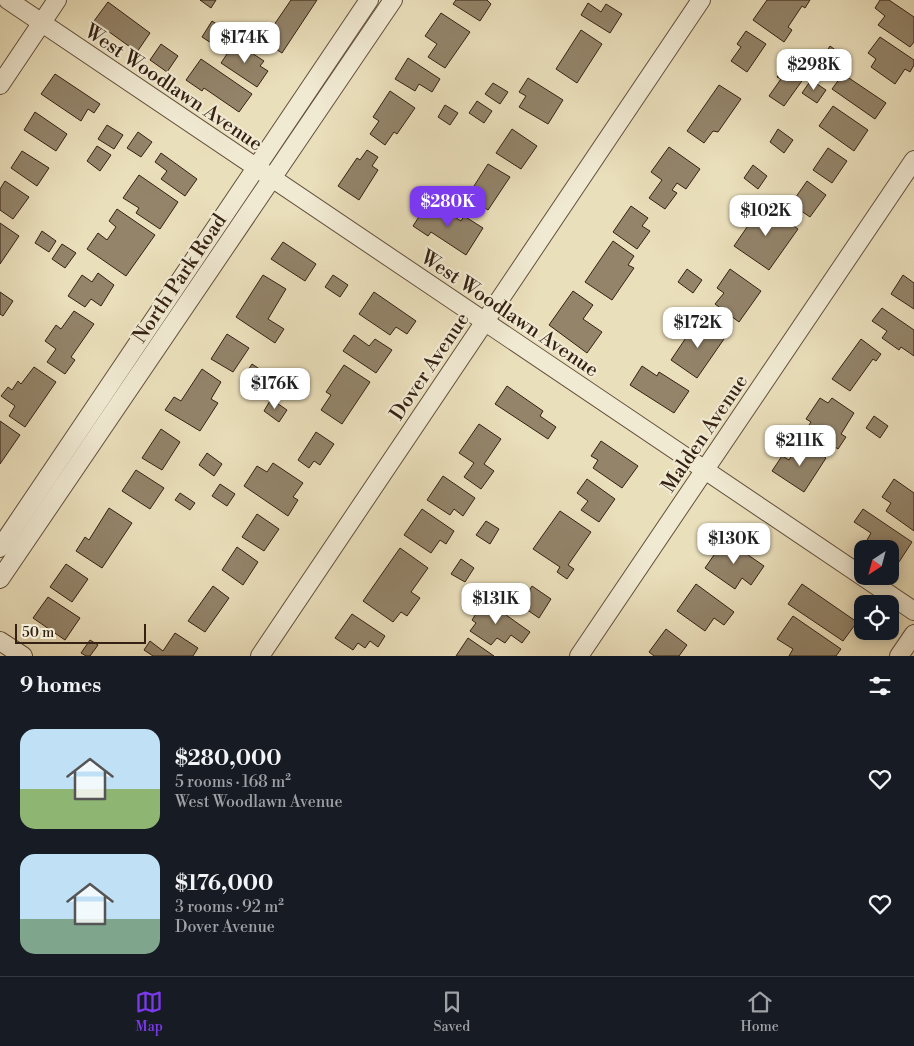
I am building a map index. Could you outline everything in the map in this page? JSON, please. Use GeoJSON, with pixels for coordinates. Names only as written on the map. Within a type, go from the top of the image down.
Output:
{"type":"FeatureCollection","features":[{"type":"Feature","properties":{"kind":"street","name":"West Woodlawn Avenue"},"geometry":{"type":"LineString","coordinates":[[8,0],[914,611]]}},
{"type":"Feature","properties":{"kind":"street"},"geometry":{"type":"LineString","coordinates":[[0,85],[57,0]]}},
{"type":"Feature","properties":{"kind":"street","name":"North Park Road"},"geometry":{"type":"LineString","coordinates":[[0,548],[369,0]]}},
{"type":"Feature","properties":{"kind":"street","name":"North Park Road"},"geometry":{"type":"LineString","coordinates":[[0,579],[393,0]]}},
{"type":"Feature","properties":{"kind":"street","name":"Dover Avenue"},"geometry":{"type":"LineString","coordinates":[[260,656],[701,0]]}},
{"type":"Feature","properties":{"kind":"street","name":"Malden Avenue"},"geometry":{"type":"LineString","coordinates":[[578,656],[914,160]]}},
{"type":"Feature","properties":{"kind":"street"},"geometry":{"type":"LineString","coordinates":[[899,656],[914,634]]}},
{"type":"Feature","properties":{"kind":"street"},"geometry":{"type":"LineString","coordinates":[[0,640],[23,656]]}},
{"type":"Feature","properties":{"kind":"building"},"geometry":{"type":"Polygon","coordinates":[[[200,0],[216,0],[211,8],[200,0]]]}},
{"type":"Feature","properties":{"kind":"building"},"geometry":{"type":"Polygon","coordinates":[[[291,0],[317,0],[282,53],[263,41],[291,0]]]}},
{"type":"Feature","properties":{"kind":"building"},"geometry":{"type":"Polygon","coordinates":[[[456,0],[487,0],[491,4],[480,21],[453,4],[456,0]]]}},
{"type":"Feature","properties":{"kind":"building"},"geometry":{"type":"Polygon","coordinates":[[[767,0],[810,0],[805,8],[802,6],[788,27],[792,30],[784,42],[753,20],[767,0]]]}},
{"type":"Feature","properties":{"kind":"building"},"geometry":{"type":"Polygon","coordinates":[[[880,0],[889,0],[914,17],[914,42],[910,47],[878,25],[885,16],[875,8],[880,0]]]}},
{"type":"Feature","properties":{"kind":"building"},"geometry":{"type":"Polygon","coordinates":[[[108,2],[150,33],[137,52],[94,21],[108,2]]]}},
{"type":"Feature","properties":{"kind":"building"},"geometry":{"type":"Polygon","coordinates":[[[588,3],[601,12],[606,4],[622,14],[610,33],[581,15],[588,3]]]}},
{"type":"Feature","properties":{"kind":"building"},"geometry":{"type":"Polygon","coordinates":[[[441,13],[470,32],[445,68],[428,57],[437,44],[425,36],[441,13]]]}},
{"type":"Feature","properties":{"kind":"building"},"geometry":{"type":"Polygon","coordinates":[[[212,21],[229,32],[219,48],[202,37],[212,21]]]}},
{"type":"Feature","properties":{"kind":"building"},"geometry":{"type":"Polygon","coordinates":[[[581,30],[602,44],[577,83],[556,69],[581,30]]]}},
{"type":"Feature","properties":{"kind":"building"},"geometry":{"type":"Polygon","coordinates":[[[746,31],[766,44],[747,72],[731,61],[741,47],[737,44],[746,31]]]}},
{"type":"Feature","properties":{"kind":"building"},"geometry":{"type":"Polygon","coordinates":[[[880,37],[914,60],[914,65],[910,72],[905,69],[895,84],[871,67],[876,59],[868,53],[880,37]]]}},
{"type":"Feature","properties":{"kind":"building"},"geometry":{"type":"Polygon","coordinates":[[[235,42],[264,61],[260,66],[268,71],[257,87],[221,63],[235,42]]]}},
{"type":"Feature","properties":{"kind":"building"},"geometry":{"type":"Polygon","coordinates":[[[161,44],[178,56],[167,72],[150,60],[161,44]]]}},
{"type":"Feature","properties":{"kind":"building"},"geometry":{"type":"Polygon","coordinates":[[[830,46],[845,57],[836,70],[821,60],[830,46]]]}},
{"type":"Feature","properties":{"kind":"building"},"geometry":{"type":"Polygon","coordinates":[[[408,58],[440,79],[432,92],[419,84],[415,91],[395,79],[408,58]]]}},
{"type":"Feature","properties":{"kind":"building"},"geometry":{"type":"Polygon","coordinates":[[[790,58],[809,71],[784,106],[769,96],[781,79],[777,77],[790,58]]]}},
{"type":"Feature","properties":{"kind":"building"},"geometry":{"type":"Polygon","coordinates":[[[201,59],[252,94],[239,112],[204,88],[202,91],[186,80],[201,59]]]}},
{"type":"Feature","properties":{"kind":"building"},"geometry":{"type":"Polygon","coordinates":[[[55,74],[100,104],[94,113],[88,109],[81,121],[41,94],[55,74]]]}},
{"type":"Feature","properties":{"kind":"building"},"geometry":{"type":"Polygon","coordinates":[[[843,74],[886,103],[875,119],[832,89],[843,74]]]}},
{"type":"Feature","properties":{"kind":"building"},"geometry":{"type":"Polygon","coordinates":[[[528,78],[563,100],[548,124],[519,107],[526,96],[519,92],[528,78]]]}},
{"type":"Feature","properties":{"kind":"building"},"geometry":{"type":"Polygon","coordinates":[[[811,80],[826,90],[817,103],[802,93],[811,80]]]}},
{"type":"Feature","properties":{"kind":"building"},"geometry":{"type":"Polygon","coordinates":[[[493,83],[508,92],[500,104],[485,94],[493,83]]]}},
{"type":"Feature","properties":{"kind":"building"},"geometry":{"type":"Polygon","coordinates":[[[719,85],[741,99],[718,132],[713,131],[704,143],[687,131],[719,85]]]}},
{"type":"Feature","properties":{"kind":"building"},"geometry":{"type":"Polygon","coordinates":[[[390,91],[415,108],[397,134],[394,132],[385,145],[370,134],[379,121],[373,117],[390,91]]]}},
{"type":"Feature","properties":{"kind":"building"},"geometry":{"type":"Polygon","coordinates":[[[477,101],[492,111],[484,123],[469,113],[477,101]]]}},
{"type":"Feature","properties":{"kind":"building"},"geometry":{"type":"Polygon","coordinates":[[[445,105],[458,113],[450,125],[438,117],[445,105]]]}},
{"type":"Feature","properties":{"kind":"building"},"geometry":{"type":"Polygon","coordinates":[[[833,106],[868,130],[854,151],[819,126],[833,106]]]}},
{"type":"Feature","properties":{"kind":"building"},"geometry":{"type":"Polygon","coordinates":[[[35,112],[67,134],[56,151],[24,130],[35,112]]]}},
{"type":"Feature","properties":{"kind":"building"},"geometry":{"type":"Polygon","coordinates":[[[107,125],[123,135],[114,149],[98,139],[107,125]]]}},
{"type":"Feature","properties":{"kind":"building"},"geometry":{"type":"Polygon","coordinates":[[[512,129],[537,146],[521,169],[496,153],[512,129]]]}},
{"type":"Feature","properties":{"kind":"building"},"geometry":{"type":"Polygon","coordinates":[[[778,129],[793,140],[784,153],[770,142],[778,129]]]}},
{"type":"Feature","properties":{"kind":"building"},"geometry":{"type":"Polygon","coordinates":[[[138,132],[152,142],[141,157],[127,148],[138,132]]]}},
{"type":"Feature","properties":{"kind":"building"},"geometry":{"type":"Polygon","coordinates":[[[97,146],[111,155],[100,171],[87,161],[97,146]]]}},
{"type":"Feature","properties":{"kind":"building"},"geometry":{"type":"Polygon","coordinates":[[[669,147],[700,169],[686,189],[677,183],[672,190],[677,193],[665,209],[649,198],[662,180],[651,172],[669,147]]]}},
{"type":"Feature","properties":{"kind":"building"},"geometry":{"type":"Polygon","coordinates":[[[828,148],[847,161],[832,183],[813,170],[828,148]]]}},
{"type":"Feature","properties":{"kind":"building"},"geometry":{"type":"Polygon","coordinates":[[[367,150],[378,157],[372,166],[378,170],[359,200],[338,186],[357,158],[360,160],[367,150]]]}},
{"type":"Feature","properties":{"kind":"building"},"geometry":{"type":"Polygon","coordinates":[[[22,151],[49,168],[37,186],[11,168],[22,151]]]}},
{"type":"Feature","properties":{"kind":"building"},"geometry":{"type":"Polygon","coordinates":[[[161,153],[197,179],[185,196],[161,179],[167,171],[155,162],[161,153]]]}},
{"type":"Feature","properties":{"kind":"building"},"geometry":{"type":"Polygon","coordinates":[[[488,164],[510,177],[488,210],[467,197],[488,164]]]}},
{"type":"Feature","properties":{"kind":"building"},"geometry":{"type":"Polygon","coordinates":[[[753,165],[767,176],[758,189],[744,178],[753,165]]]}},
{"type":"Feature","properties":{"kind":"building"},"geometry":{"type":"Polygon","coordinates":[[[139,175],[178,202],[160,229],[136,213],[139,208],[123,198],[139,175]]]}},
{"type":"Feature","properties":{"kind":"building"},"geometry":{"type":"Polygon","coordinates":[[[5,181],[29,197],[13,219],[0,210],[0,189],[5,181]]]}},
{"type":"Feature","properties":{"kind":"building"},"geometry":{"type":"Polygon","coordinates":[[[807,181],[826,195],[810,217],[791,204],[807,181]]]}},
{"type":"Feature","properties":{"kind":"building"},"geometry":{"type":"Polygon","coordinates":[[[429,201],[461,221],[464,216],[483,228],[466,255],[431,232],[428,236],[413,226],[429,201]]]}},
{"type":"Feature","properties":{"kind":"building"},"geometry":{"type":"Polygon","coordinates":[[[763,204],[798,229],[769,270],[734,246],[763,204]]]}},
{"type":"Feature","properties":{"kind":"building"},"geometry":{"type":"Polygon","coordinates":[[[631,206],[648,218],[642,226],[650,231],[637,249],[613,232],[631,206]]]}},
{"type":"Feature","properties":{"kind":"building"},"geometry":{"type":"Polygon","coordinates":[[[117,209],[155,235],[126,276],[87,249],[98,233],[107,240],[116,227],[109,221],[117,209]]]}},
{"type":"Feature","properties":{"kind":"building"},"geometry":{"type":"Polygon","coordinates":[[[0,223],[19,236],[0,264],[0,223]]]}},
{"type":"Feature","properties":{"kind":"building"},"geometry":{"type":"Polygon","coordinates":[[[42,231],[56,241],[49,252],[35,243],[42,231]]]}},
{"type":"Feature","properties":{"kind":"building"},"geometry":{"type":"Polygon","coordinates":[[[613,241],[634,256],[628,265],[634,268],[612,300],[585,282],[613,241]]]}},
{"type":"Feature","properties":{"kind":"building"},"geometry":{"type":"Polygon","coordinates":[[[283,242],[316,264],[305,281],[271,259],[283,242]]]}},
{"type":"Feature","properties":{"kind":"building"},"geometry":{"type":"Polygon","coordinates":[[[62,244],[76,253],[65,268],[52,259],[62,244]]]}},
{"type":"Feature","properties":{"kind":"building"},"geometry":{"type":"Polygon","coordinates":[[[687,269],[702,280],[693,293],[678,282],[687,269]]]}},
{"type":"Feature","properties":{"kind":"building"},"geometry":{"type":"Polygon","coordinates":[[[730,269],[761,291],[739,322],[715,304],[724,293],[717,288],[730,269]]]}},
{"type":"Feature","properties":{"kind":"building"},"geometry":{"type":"Polygon","coordinates":[[[98,273],[114,285],[101,306],[91,299],[85,307],[68,296],[82,275],[92,282],[98,273]]]}},
{"type":"Feature","properties":{"kind":"building"},"geometry":{"type":"Polygon","coordinates":[[[263,275],[286,289],[268,319],[284,329],[275,343],[236,317],[263,275]]]}},
{"type":"Feature","properties":{"kind":"building"},"geometry":{"type":"Polygon","coordinates":[[[333,275],[348,285],[340,297],[325,287],[333,275]]]}},
{"type":"Feature","properties":{"kind":"building"},"geometry":{"type":"Polygon","coordinates":[[[903,275],[914,283],[914,309],[891,294],[903,275]]]}},
{"type":"Feature","properties":{"kind":"building"},"geometry":{"type":"Polygon","coordinates":[[[573,291],[593,305],[583,319],[602,332],[587,353],[549,325],[573,291]]]}},
{"type":"Feature","properties":{"kind":"building"},"geometry":{"type":"Polygon","coordinates":[[[0,292],[13,301],[3,316],[0,314],[0,292]]]}},
{"type":"Feature","properties":{"kind":"building"},"geometry":{"type":"Polygon","coordinates":[[[374,292],[416,321],[407,334],[396,327],[390,335],[359,314],[374,292]]]}},
{"type":"Feature","properties":{"kind":"building"},"geometry":{"type":"Polygon","coordinates":[[[882,308],[914,330],[914,356],[901,347],[899,350],[882,338],[887,331],[872,321],[882,308]]]}},
{"type":"Feature","properties":{"kind":"building"},"geometry":{"type":"Polygon","coordinates":[[[74,311],[94,324],[71,357],[75,360],[65,374],[47,362],[56,349],[45,341],[56,325],[61,329],[74,311]]]}},
{"type":"Feature","properties":{"kind":"building"},"geometry":{"type":"Polygon","coordinates":[[[698,320],[724,339],[697,378],[671,360],[698,320]]]}},
{"type":"Feature","properties":{"kind":"building"},"geometry":{"type":"Polygon","coordinates":[[[227,334],[249,348],[233,372],[211,359],[227,334]]]}},
{"type":"Feature","properties":{"kind":"building"},"geometry":{"type":"Polygon","coordinates":[[[354,335],[369,346],[375,339],[392,350],[376,373],[343,351],[354,335]]]}},
{"type":"Feature","properties":{"kind":"building"},"geometry":{"type":"Polygon","coordinates":[[[861,339],[881,354],[876,361],[873,359],[850,391],[832,379],[861,339]]]}},
{"type":"Feature","properties":{"kind":"building"},"geometry":{"type":"Polygon","coordinates":[[[252,364],[264,372],[253,387],[242,379],[252,364]]]}},
{"type":"Feature","properties":{"kind":"building"},"geometry":{"type":"Polygon","coordinates":[[[344,365],[370,382],[342,424],[321,410],[331,395],[326,392],[344,365]]]}},
{"type":"Feature","properties":{"kind":"building"},"geometry":{"type":"Polygon","coordinates":[[[642,366],[657,376],[659,372],[689,391],[674,413],[630,385],[642,366]]]}},
{"type":"Feature","properties":{"kind":"building"},"geometry":{"type":"Polygon","coordinates":[[[34,367],[56,382],[25,427],[9,416],[15,406],[1,396],[8,387],[12,390],[18,381],[21,384],[34,367]]]}},
{"type":"Feature","properties":{"kind":"building"},"geometry":{"type":"Polygon","coordinates":[[[202,369],[221,382],[211,399],[218,403],[200,431],[165,410],[174,397],[181,401],[202,369]]]}},
{"type":"Feature","properties":{"kind":"building"},"geometry":{"type":"Polygon","coordinates":[[[507,386],[543,411],[540,416],[556,427],[548,439],[495,404],[507,386]]]}},
{"type":"Feature","properties":{"kind":"building"},"geometry":{"type":"Polygon","coordinates":[[[820,398],[828,403],[832,398],[854,413],[841,434],[846,437],[838,449],[807,428],[811,422],[806,419],[820,398]]]}},
{"type":"Feature","properties":{"kind":"building"},"geometry":{"type":"Polygon","coordinates":[[[271,399],[287,410],[279,422],[264,411],[271,399]]]}},
{"type":"Feature","properties":{"kind":"building"},"geometry":{"type":"Polygon","coordinates":[[[874,416],[888,426],[880,438],[866,428],[874,416]]]}},
{"type":"Feature","properties":{"kind":"building"},"geometry":{"type":"Polygon","coordinates":[[[0,421],[20,435],[0,464],[0,421]]]}},
{"type":"Feature","properties":{"kind":"building"},"geometry":{"type":"Polygon","coordinates":[[[479,424],[501,439],[484,464],[494,471],[481,489],[464,477],[474,463],[459,453],[479,424]]]}},
{"type":"Feature","properties":{"kind":"building"},"geometry":{"type":"Polygon","coordinates":[[[161,429],[180,442],[162,470],[142,458],[161,429]]]}},
{"type":"Feature","properties":{"kind":"building"},"geometry":{"type":"Polygon","coordinates":[[[316,432],[334,444],[320,465],[314,461],[309,468],[298,460],[316,432]]]}},
{"type":"Feature","properties":{"kind":"building"},"geometry":{"type":"Polygon","coordinates":[[[601,441],[638,466],[622,488],[593,468],[598,460],[591,456],[601,441]]]}},
{"type":"Feature","properties":{"kind":"building"},"geometry":{"type":"Polygon","coordinates":[[[801,441],[826,458],[804,492],[772,471],[782,456],[789,460],[801,441]]]}},
{"type":"Feature","properties":{"kind":"building"},"geometry":{"type":"Polygon","coordinates":[[[207,453],[222,464],[214,476],[199,465],[207,453]]]}},
{"type":"Feature","properties":{"kind":"building"},"geometry":{"type":"Polygon","coordinates":[[[273,463],[303,483],[293,497],[298,500],[288,516],[244,486],[257,466],[267,472],[273,463]]]}},
{"type":"Feature","properties":{"kind":"building"},"geometry":{"type":"Polygon","coordinates":[[[136,470],[164,488],[150,509],[122,491],[136,470]]]}},
{"type":"Feature","properties":{"kind":"building"},"geometry":{"type":"Polygon","coordinates":[[[443,476],[475,498],[463,516],[454,509],[450,515],[427,500],[443,476]]]}},
{"type":"Feature","properties":{"kind":"building"},"geometry":{"type":"Polygon","coordinates":[[[587,479],[615,499],[599,522],[581,510],[588,501],[577,493],[587,479]]]}},
{"type":"Feature","properties":{"kind":"building"},"geometry":{"type":"Polygon","coordinates":[[[894,479],[914,493],[914,531],[886,511],[891,503],[882,497],[894,479]]]}},
{"type":"Feature","properties":{"kind":"building"},"geometry":{"type":"Polygon","coordinates":[[[220,484],[235,494],[227,506],[212,496],[220,484]]]}},
{"type":"Feature","properties":{"kind":"building"},"geometry":{"type":"Polygon","coordinates":[[[180,493],[195,503],[190,510],[175,500],[180,493]]]}},
{"type":"Feature","properties":{"kind":"building"},"geometry":{"type":"Polygon","coordinates":[[[109,508],[132,523],[102,568],[76,551],[85,537],[89,540],[109,508]]]}},
{"type":"Feature","properties":{"kind":"building"},"geometry":{"type":"Polygon","coordinates":[[[422,509],[454,531],[446,544],[440,540],[431,553],[404,535],[422,509]]]}},
{"type":"Feature","properties":{"kind":"building"},"geometry":{"type":"Polygon","coordinates":[[[863,509],[912,542],[899,562],[899,540],[867,540],[871,533],[854,522],[863,509]]]}},
{"type":"Feature","properties":{"kind":"building"},"geometry":{"type":"Polygon","coordinates":[[[560,511],[591,532],[568,565],[574,569],[567,579],[557,572],[560,567],[533,549],[560,511]]]}},
{"type":"Feature","properties":{"kind":"building"},"geometry":{"type":"Polygon","coordinates":[[[257,514],[279,529],[264,551],[242,537],[257,514]]]}},
{"type":"Feature","properties":{"kind":"building"},"geometry":{"type":"Polygon","coordinates":[[[486,521],[499,529],[490,544],[476,535],[486,521]]]}},
{"type":"Feature","properties":{"kind":"building"},"geometry":{"type":"Polygon","coordinates":[[[725,539],[764,566],[751,585],[742,578],[735,589],[705,568],[725,539]]]}},
{"type":"Feature","properties":{"kind":"building"},"geometry":{"type":"Polygon","coordinates":[[[237,547],[258,562],[243,585],[222,570],[237,547]]]}},
{"type":"Feature","properties":{"kind":"building"},"geometry":{"type":"Polygon","coordinates":[[[400,548],[428,568],[411,592],[420,598],[407,616],[401,612],[393,622],[363,601],[400,548]]]}},
{"type":"Feature","properties":{"kind":"building"},"geometry":{"type":"Polygon","coordinates":[[[461,559],[474,568],[465,582],[451,574],[461,559]]]}},
{"type":"Feature","properties":{"kind":"building"},"geometry":{"type":"Polygon","coordinates":[[[66,564],[88,579],[72,602],[50,587],[66,564]]]}},
{"type":"Feature","properties":{"kind":"building"},"geometry":{"type":"Polygon","coordinates":[[[696,584],[734,612],[724,625],[714,618],[705,631],[677,611],[696,584]]]}},
{"type":"Feature","properties":{"kind":"building"},"geometry":{"type":"Polygon","coordinates":[[[802,584],[854,620],[854,626],[843,641],[788,604],[802,584]]]}},
{"type":"Feature","properties":{"kind":"building"},"geometry":{"type":"Polygon","coordinates":[[[213,586],[229,598],[205,632],[188,621],[213,586]]]}},
{"type":"Feature","properties":{"kind":"building"},"geometry":{"type":"Polygon","coordinates":[[[532,586],[551,599],[539,618],[520,605],[532,586]]]}},
{"type":"Feature","properties":{"kind":"building"},"geometry":{"type":"Polygon","coordinates":[[[48,597],[80,618],[65,640],[33,618],[48,597]]]}},
{"type":"Feature","properties":{"kind":"building"},"geometry":{"type":"Polygon","coordinates":[[[485,600],[530,632],[522,643],[511,635],[505,643],[497,638],[491,645],[470,631],[476,623],[472,620],[485,600]]]}},
{"type":"Feature","properties":{"kind":"building"},"geometry":{"type":"Polygon","coordinates":[[[352,614],[385,636],[378,647],[370,641],[365,648],[358,643],[353,650],[335,638],[352,614]]]}},
{"type":"Feature","properties":{"kind":"building"},"geometry":{"type":"Polygon","coordinates":[[[793,616],[841,649],[836,656],[789,656],[793,649],[777,639],[793,616]]]}},
{"type":"Feature","properties":{"kind":"building"},"geometry":{"type":"Polygon","coordinates":[[[666,629],[687,645],[679,656],[654,656],[649,652],[666,629]]]}},
{"type":"Feature","properties":{"kind":"building"},"geometry":{"type":"Polygon","coordinates":[[[175,633],[198,648],[193,656],[153,656],[144,650],[150,641],[163,651],[175,633]]]}},
{"type":"Feature","properties":{"kind":"building"},"geometry":{"type":"Polygon","coordinates":[[[468,638],[494,656],[456,656],[468,638]]]}},
{"type":"Feature","properties":{"kind":"building"},"geometry":{"type":"Polygon","coordinates":[[[90,640],[98,645],[90,656],[86,656],[81,653],[90,640]]]}}]}
